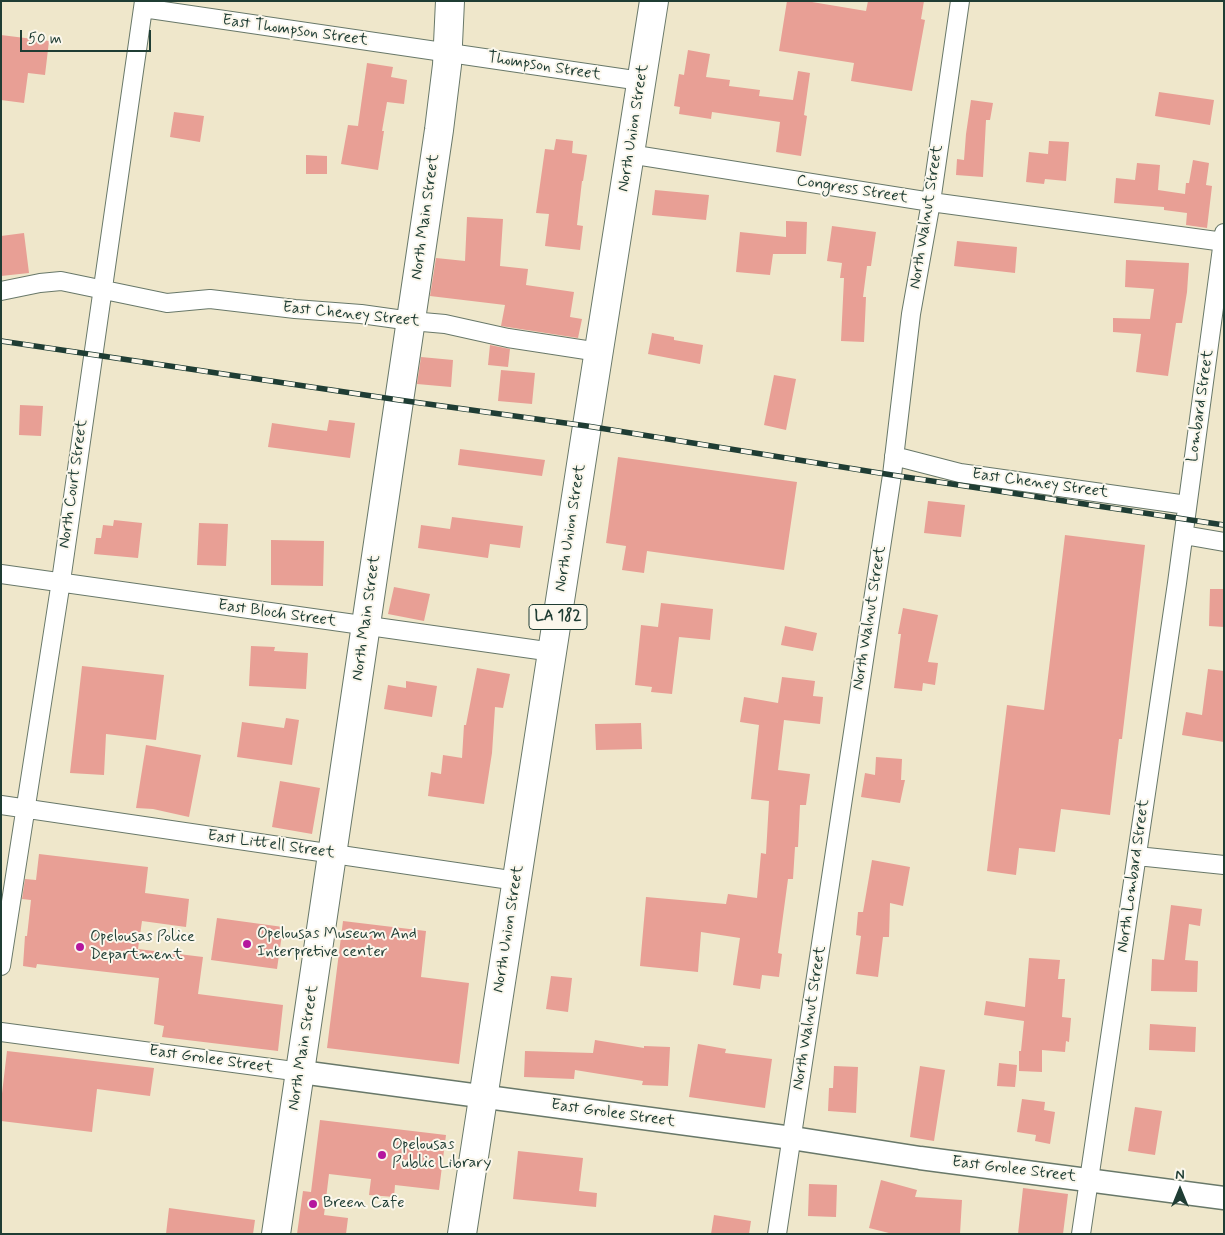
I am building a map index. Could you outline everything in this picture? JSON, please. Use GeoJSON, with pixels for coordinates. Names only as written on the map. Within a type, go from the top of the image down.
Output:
{"type":"FeatureCollection","features":[{"type":"Feature","properties":{"kind":"main road","name":"North Main Street"},"geometry":{"type":"LineString","coordinates":[[276,1234],[439,130],[448,52],[450,1]]}},
{"type":"Feature","properties":{"kind":"main road","name":"North Union Street"},"geometry":{"type":"LineString","coordinates":[[462,1234],[654,1]]}},
{"type":"Feature","properties":{"kind":"street","name":"North Walnut Street"},"geometry":{"type":"LineString","coordinates":[[777,1234],[894,456],[911,314],[931,202],[960,1]]}},
{"type":"Feature","properties":{"kind":"street","name":"East Thompson Street"},"geometry":{"type":"LineString","coordinates":[[143,5],[448,52]]}},
{"type":"Feature","properties":{"kind":"street","name":"North Court Street"},"geometry":{"type":"LineString","coordinates":[[1,966],[61,581],[143,5]]}},
{"type":"Feature","properties":{"kind":"street","name":"Thompson Street"},"geometry":{"type":"LineString","coordinates":[[448,52],[641,81]]}},
{"type":"Feature","properties":{"kind":"street","name":"Congress Street"},"geometry":{"type":"LineString","coordinates":[[629,154],[931,202],[1223,239]]}},
{"type":"Feature","properties":{"kind":"street","name":"Lombard Street"},"geometry":{"type":"LineString","coordinates":[[1185,520],[1223,239]]}},
{"type":"Feature","properties":{"kind":"street","name":"East Cheney Street"},"geometry":{"type":"LineString","coordinates":[[1,291],[40,283],[62,281],[167,303],[210,299],[295,309],[361,314],[445,324],[508,338],[599,352]]}},
{"type":"Feature","properties":{"kind":"street","name":"East Cheney Street"},"geometry":{"type":"LineString","coordinates":[[894,456],[960,473],[1185,520],[1224,542]]}},
{"type":"Feature","properties":{"kind":"street","name":"North Lombard Street"},"geometry":{"type":"LineString","coordinates":[[1081,1234],[1185,520]]}},
{"type":"Feature","properties":{"kind":"street","name":"East Bloch Street"},"geometry":{"type":"LineString","coordinates":[[1,574],[552,652]]}},
{"type":"Feature","properties":{"kind":"street","name":"East Littell Street"},"geometry":{"type":"LineString","coordinates":[[1,805],[517,882]]}},
{"type":"Feature","properties":{"kind":"street"},"geometry":{"type":"LineString","coordinates":[[1137,856],[1224,865]]}},
{"type":"Feature","properties":{"kind":"street","name":"East Grolee Street"},"geometry":{"type":"LineString","coordinates":[[1,1032],[1224,1198]]}},
{"type":"Feature","properties":{"kind":"building"},"geometry":{"type":"Polygon","coordinates":[[[787,1],[806,1],[866,11],[868,1],[924,1],[921,19],[925,20],[912,91],[851,81],[854,63],[779,51],[787,1]]]}},
{"type":"Feature","properties":{"kind":"building"},"geometry":{"type":"Polygon","coordinates":[[[1,35],[49,41],[45,75],[28,73],[24,103],[1,100],[1,35]]]}},
{"type":"Feature","properties":{"kind":"building"},"geometry":{"type":"Polygon","coordinates":[[[688,50],[710,54],[706,77],[730,80],[729,86],[760,90],[759,96],[793,100],[798,71],[810,73],[804,115],[807,116],[801,156],[776,152],[780,122],[712,112],[711,119],[679,114],[680,107],[674,106],[679,74],[684,75],[688,50]]]}},
{"type":"Feature","properties":{"kind":"building"},"geometry":{"type":"Polygon","coordinates":[[[367,63],[393,67],[391,77],[407,80],[404,104],[387,102],[378,170],[341,164],[348,125],[358,126],[367,63]]]}},
{"type":"Feature","properties":{"kind":"building"},"geometry":{"type":"Polygon","coordinates":[[[1159,92],[1214,100],[1210,125],[1155,116],[1159,92]]]}},
{"type":"Feature","properties":{"kind":"building"},"geometry":{"type":"Polygon","coordinates":[[[971,100],[993,103],[990,120],[986,120],[983,177],[956,175],[957,159],[964,160],[971,100]]]}},
{"type":"Feature","properties":{"kind":"building"},"geometry":{"type":"Polygon","coordinates":[[[174,112],[204,116],[200,142],[170,137],[174,112]]]}},
{"type":"Feature","properties":{"kind":"building"},"geometry":{"type":"Polygon","coordinates":[[[556,139],[573,141],[572,153],[587,155],[577,225],[583,226],[580,250],[545,246],[549,214],[536,213],[545,149],[554,150],[556,139]]]}},
{"type":"Feature","properties":{"kind":"building"},"geometry":{"type":"Polygon","coordinates":[[[1049,141],[1069,142],[1066,181],[1045,179],[1044,184],[1026,182],[1029,152],[1048,154],[1049,141]]]}},
{"type":"Feature","properties":{"kind":"building"},"geometry":{"type":"Polygon","coordinates":[[[306,155],[327,156],[327,174],[306,174],[306,155]]]}},
{"type":"Feature","properties":{"kind":"building"},"geometry":{"type":"Polygon","coordinates":[[[1193,160],[1209,163],[1206,185],[1212,186],[1207,228],[1186,225],[1187,213],[1164,210],[1164,207],[1114,203],[1116,178],[1135,180],[1137,163],[1160,165],[1158,190],[1185,194],[1186,183],[1189,183],[1193,160]]]}},
{"type":"Feature","properties":{"kind":"building"},"geometry":{"type":"Polygon","coordinates":[[[655,190],[709,195],[706,220],[652,215],[655,190]]]}},
{"type":"Feature","properties":{"kind":"building"},"geometry":{"type":"Polygon","coordinates":[[[467,217],[503,219],[500,266],[528,269],[526,285],[574,292],[570,317],[582,319],[578,338],[501,326],[505,305],[430,296],[436,258],[465,261],[467,217]]]}},
{"type":"Feature","properties":{"kind":"building"},"geometry":{"type":"Polygon","coordinates":[[[786,221],[807,222],[806,254],[773,254],[770,275],[736,272],[740,232],[786,237],[786,221]]]}},
{"type":"Feature","properties":{"kind":"building"},"geometry":{"type":"Polygon","coordinates":[[[832,226],[876,232],[871,266],[867,266],[863,297],[866,297],[864,342],[841,341],[844,278],[840,278],[842,263],[827,261],[832,226]]]}},
{"type":"Feature","properties":{"kind":"building"},"geometry":{"type":"Polygon","coordinates":[[[24,233],[29,273],[1,276],[1,236],[24,233]]]}},
{"type":"Feature","properties":{"kind":"building"},"geometry":{"type":"Polygon","coordinates":[[[957,241],[1017,247],[1015,273],[954,266],[957,241]]]}},
{"type":"Feature","properties":{"kind":"building"},"geometry":{"type":"Polygon","coordinates":[[[1126,260],[1189,263],[1182,323],[1176,323],[1168,376],[1136,372],[1141,334],[1113,332],[1113,318],[1150,319],[1154,289],[1125,287],[1126,260]]]}},
{"type":"Feature","properties":{"kind":"building"},"geometry":{"type":"Polygon","coordinates":[[[652,333],[674,337],[674,340],[703,345],[700,364],[648,354],[652,333]]]}},
{"type":"Feature","properties":{"kind":"building"},"geometry":{"type":"Polygon","coordinates":[[[490,345],[510,349],[508,367],[488,365],[490,345]]]}},
{"type":"Feature","properties":{"kind":"building"},"geometry":{"type":"Polygon","coordinates":[[[421,357],[453,360],[451,387],[417,384],[421,357]]]}},
{"type":"Feature","properties":{"kind":"building"},"geometry":{"type":"Polygon","coordinates":[[[501,370],[535,373],[532,404],[498,401],[501,370]]]}},
{"type":"Feature","properties":{"kind":"building"},"geometry":{"type":"Polygon","coordinates":[[[774,375],[796,379],[786,430],[764,425],[774,375]]]}},
{"type":"Feature","properties":{"kind":"building"},"geometry":{"type":"Polygon","coordinates":[[[20,405],[43,406],[41,436],[19,435],[20,405]]]}},
{"type":"Feature","properties":{"kind":"building"},"geometry":{"type":"Polygon","coordinates":[[[329,420],[355,423],[350,458],[268,447],[272,423],[327,431],[329,420]]]}},
{"type":"Feature","properties":{"kind":"building"},"geometry":{"type":"Polygon","coordinates":[[[460,449],[545,460],[542,476],[458,465],[460,449]]]}},
{"type":"Feature","properties":{"kind":"building"},"geometry":{"type":"Polygon","coordinates":[[[618,457],[797,482],[784,570],[647,551],[644,573],[622,570],[626,546],[606,543],[618,457]]]}},
{"type":"Feature","properties":{"kind":"building"},"geometry":{"type":"Polygon","coordinates":[[[928,501],[965,505],[961,537],[924,533],[928,501]]]}},
{"type":"Feature","properties":{"kind":"building"},"geometry":{"type":"Polygon","coordinates":[[[452,517],[523,526],[520,548],[490,544],[488,558],[418,548],[421,525],[450,529],[452,517]]]}},
{"type":"Feature","properties":{"kind":"building"},"geometry":{"type":"Polygon","coordinates":[[[114,520],[142,523],[138,558],[94,554],[96,538],[101,538],[103,525],[113,526],[114,520]]]}},
{"type":"Feature","properties":{"kind":"building"},"geometry":{"type":"Polygon","coordinates":[[[199,523],[228,524],[226,566],[197,565],[199,523]]]}},
{"type":"Feature","properties":{"kind":"building"},"geometry":{"type":"Polygon","coordinates":[[[1065,535],[1145,545],[1122,739],[1119,739],[1110,815],[1061,809],[1055,852],[1019,848],[1016,875],[987,871],[1007,705],[1044,710],[1065,535]]]}},
{"type":"Feature","properties":{"kind":"building"},"geometry":{"type":"Polygon","coordinates":[[[271,540],[324,541],[323,586],[271,585],[271,540]]]}},
{"type":"Feature","properties":{"kind":"building"},"geometry":{"type":"Polygon","coordinates":[[[394,587],[430,594],[424,621],[388,614],[394,587]]]}},
{"type":"Feature","properties":{"kind":"building"},"geometry":{"type":"Polygon","coordinates":[[[1210,589],[1224,589],[1224,627],[1209,626],[1210,589]]]}},
{"type":"Feature","properties":{"kind":"building"},"geometry":{"type":"Polygon","coordinates":[[[661,603],[713,609],[710,640],[679,637],[672,694],[651,692],[652,687],[635,685],[641,625],[658,627],[661,603]]]}},
{"type":"Feature","properties":{"kind":"building"},"geometry":{"type":"Polygon","coordinates":[[[903,608],[938,615],[928,662],[938,663],[935,685],[923,683],[922,691],[894,688],[901,634],[898,634],[903,608]]]}},
{"type":"Feature","properties":{"kind":"building"},"geometry":{"type":"Polygon","coordinates":[[[785,626],[817,633],[813,651],[781,645],[785,626]]]}},
{"type":"Feature","properties":{"kind":"building"},"geometry":{"type":"Polygon","coordinates":[[[251,646],[275,647],[274,651],[308,653],[306,689],[249,686],[251,646]]]}},
{"type":"Feature","properties":{"kind":"building"},"geometry":{"type":"Polygon","coordinates":[[[82,666],[164,675],[156,740],[106,734],[104,775],[70,773],[82,666]]]}},
{"type":"Feature","properties":{"kind":"building"},"geometry":{"type":"Polygon","coordinates":[[[477,668],[510,674],[503,708],[495,707],[492,753],[484,804],[428,796],[431,772],[441,774],[443,755],[462,758],[464,725],[466,725],[477,668]]]}},
{"type":"Feature","properties":{"kind":"building"},"geometry":{"type":"Polygon","coordinates":[[[1208,669],[1224,671],[1224,742],[1182,735],[1186,712],[1202,715],[1208,669]]]}},
{"type":"Feature","properties":{"kind":"building"},"geometry":{"type":"Polygon","coordinates":[[[782,677],[815,681],[813,696],[823,697],[820,724],[784,720],[778,770],[810,774],[806,805],[800,805],[798,847],[795,847],[793,879],[788,879],[778,953],[782,954],[779,977],[762,975],[760,989],[733,985],[740,938],[701,932],[698,972],[640,966],[646,897],[726,904],[728,894],[757,898],[761,853],[766,854],[769,801],[751,799],[759,725],[740,722],[744,697],[778,703],[782,677]]]}},
{"type":"Feature","properties":{"kind":"building"},"geometry":{"type":"Polygon","coordinates":[[[406,681],[437,686],[432,717],[384,709],[388,685],[406,688],[406,681]]]}},
{"type":"Feature","properties":{"kind":"building"},"geometry":{"type":"Polygon","coordinates":[[[286,718],[299,720],[292,765],[237,757],[242,722],[284,728],[286,718]]]}},
{"type":"Feature","properties":{"kind":"building"},"geometry":{"type":"Polygon","coordinates":[[[641,723],[642,749],[596,750],[595,724],[641,723]]]}},
{"type":"Feature","properties":{"kind":"building"},"geometry":{"type":"Polygon","coordinates":[[[146,745],[201,755],[189,817],[153,809],[136,808],[146,745]]]}},
{"type":"Feature","properties":{"kind":"building"},"geometry":{"type":"Polygon","coordinates":[[[876,757],[902,759],[901,780],[905,780],[900,803],[861,797],[865,773],[875,775],[876,757]]]}},
{"type":"Feature","properties":{"kind":"building"},"geometry":{"type":"Polygon","coordinates":[[[280,781],[320,788],[312,834],[272,827],[280,781]]]}},
{"type":"Feature","properties":{"kind":"building"},"geometry":{"type":"Polygon","coordinates":[[[39,854],[148,867],[145,893],[189,899],[186,927],[142,921],[138,949],[203,957],[198,994],[283,1005],[278,1051],[162,1037],[164,1026],[154,1024],[159,978],[37,964],[36,968],[23,966],[25,936],[27,936],[31,900],[22,899],[25,879],[36,880],[39,854]]]}},
{"type":"Feature","properties":{"kind":"building"},"geometry":{"type":"Polygon","coordinates":[[[872,860],[910,867],[903,906],[890,903],[889,937],[883,937],[878,977],[856,974],[861,936],[856,935],[858,912],[863,912],[872,860]]]}},
{"type":"Feature","properties":{"kind":"building"},"geometry":{"type":"Polygon","coordinates":[[[1171,905],[1202,909],[1200,926],[1189,924],[1185,960],[1198,961],[1197,992],[1151,991],[1152,959],[1164,960],[1171,905]]]}},
{"type":"Feature","properties":{"kind":"building","name":"Opelousas Museum And Interpretive center"},"geometry":{"type":"Polygon","coordinates":[[[217,918],[283,927],[277,969],[211,960],[217,918]]]}},
{"type":"Feature","properties":{"kind":"building"},"geometry":{"type":"Polygon","coordinates":[[[343,921],[426,931],[421,977],[469,983],[459,1064],[327,1048],[343,921]]]}},
{"type":"Feature","properties":{"kind":"building"},"geometry":{"type":"Polygon","coordinates":[[[1029,958],[1060,960],[1058,979],[1065,979],[1062,1017],[1071,1018],[1069,1042],[1066,1041],[1065,1052],[1042,1050],[1042,1072],[1019,1071],[1019,1051],[1021,1051],[1024,1021],[984,1015],[986,1001],[1025,1007],[1029,958]]]}},
{"type":"Feature","properties":{"kind":"building"},"geometry":{"type":"Polygon","coordinates":[[[551,976],[572,978],[568,1012],[546,1009],[551,976]]]}},
{"type":"Feature","properties":{"kind":"building"},"geometry":{"type":"Polygon","coordinates":[[[1150,1024],[1196,1027],[1195,1052],[1149,1050],[1150,1024]]]}},
{"type":"Feature","properties":{"kind":"building"},"geometry":{"type":"Polygon","coordinates":[[[595,1040],[644,1048],[644,1046],[670,1047],[668,1086],[642,1085],[643,1081],[575,1070],[574,1079],[524,1077],[525,1051],[593,1053],[595,1040]]]}},
{"type":"Feature","properties":{"kind":"building"},"geometry":{"type":"Polygon","coordinates":[[[698,1044],[726,1049],[725,1053],[772,1059],[765,1108],[689,1097],[698,1044]]]}},
{"type":"Feature","properties":{"kind":"building"},"geometry":{"type":"Polygon","coordinates":[[[7,1051],[154,1068],[150,1096],[97,1089],[92,1132],[1,1121],[1,1102],[7,1051]]]}},
{"type":"Feature","properties":{"kind":"building"},"geometry":{"type":"Polygon","coordinates":[[[999,1063],[1017,1065],[1015,1087],[997,1086],[999,1063]]]}},
{"type":"Feature","properties":{"kind":"building"},"geometry":{"type":"Polygon","coordinates":[[[834,1066],[858,1067],[856,1113],[828,1111],[829,1088],[833,1088],[834,1066]]]}},
{"type":"Feature","properties":{"kind":"building"},"geometry":{"type":"Polygon","coordinates":[[[920,1066],[945,1070],[934,1141],[910,1137],[920,1066]]]}},
{"type":"Feature","properties":{"kind":"building"},"geometry":{"type":"Polygon","coordinates":[[[1022,1099],[1045,1102],[1044,1110],[1055,1112],[1050,1144],[1035,1141],[1036,1135],[1017,1132],[1022,1099]]]}},
{"type":"Feature","properties":{"kind":"building"},"geometry":{"type":"Polygon","coordinates":[[[1135,1107],[1162,1111],[1155,1155],[1128,1151],[1135,1107]]]}},
{"type":"Feature","properties":{"kind":"building"},"geometry":{"type":"Polygon","coordinates":[[[320,1120],[446,1135],[439,1190],[395,1185],[394,1197],[369,1195],[371,1179],[329,1174],[324,1215],[348,1218],[346,1234],[297,1234],[303,1191],[311,1192],[320,1120]]]}},
{"type":"Feature","properties":{"kind":"building"},"geometry":{"type":"Polygon","coordinates":[[[518,1151],[583,1158],[579,1191],[597,1193],[596,1207],[513,1199],[518,1151]]]}},
{"type":"Feature","properties":{"kind":"building"},"geometry":{"type":"Polygon","coordinates":[[[881,1180],[917,1190],[915,1197],[962,1200],[960,1234],[893,1234],[869,1228],[881,1180]]]}},
{"type":"Feature","properties":{"kind":"building"},"geometry":{"type":"Polygon","coordinates":[[[809,1184],[837,1185],[836,1217],[808,1216],[809,1184]]]}},
{"type":"Feature","properties":{"kind":"building"},"geometry":{"type":"Polygon","coordinates":[[[1023,1188],[1068,1194],[1063,1234],[1018,1234],[1023,1188]]]}},
{"type":"Feature","properties":{"kind":"building"},"geometry":{"type":"Polygon","coordinates":[[[169,1208],[255,1220],[253,1234],[166,1234],[169,1208]]]}},
{"type":"Feature","properties":{"kind":"building"},"geometry":{"type":"Polygon","coordinates":[[[714,1215],[751,1221],[749,1234],[711,1234],[714,1215]]]}},
{"type":"Feature","properties":{"kind":"railway"},"geometry":{"type":"LineString","coordinates":[[1,341],[587,426],[892,475],[1224,525]]}},
{"type":"Feature","properties":{"kind":"place","name":"Opelousas Museum And Interpretive center"},"geometry":{"type":"Point","coordinates":[247,944]}},
{"type":"Feature","properties":{"kind":"place","name":"Opelousas Police Department"},"geometry":{"type":"Point","coordinates":[80,947]}},
{"type":"Feature","properties":{"kind":"place","name":"Opelousas Public Library"},"geometry":{"type":"Point","coordinates":[382,1155]}},
{"type":"Feature","properties":{"kind":"place","name":"Breen Cafe"},"geometry":{"type":"Point","coordinates":[313,1204]}}]}
